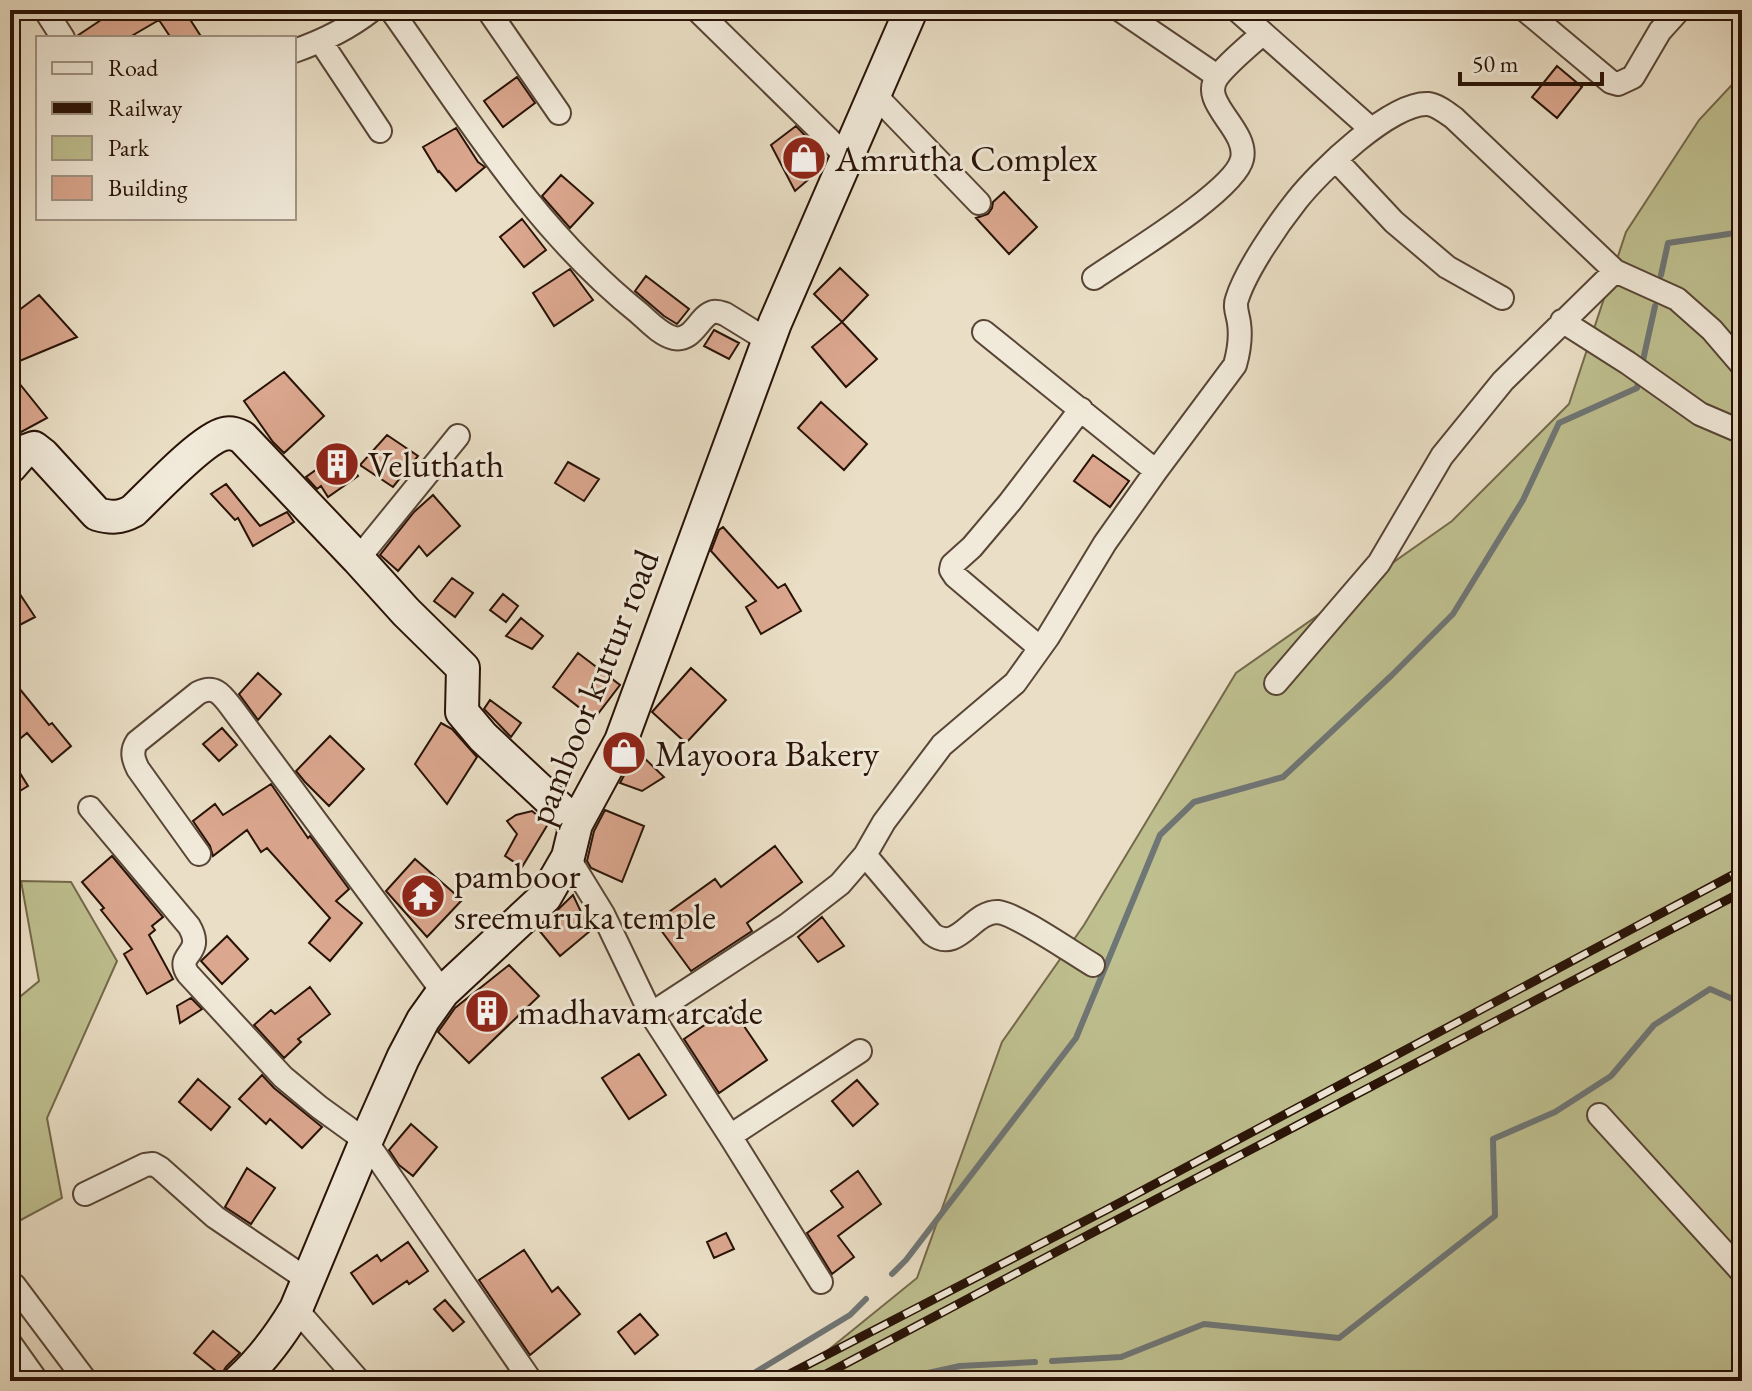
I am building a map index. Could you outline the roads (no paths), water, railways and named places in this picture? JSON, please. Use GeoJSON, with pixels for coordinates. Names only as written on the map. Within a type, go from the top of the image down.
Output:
{"type":"FeatureCollection","features":[{"type":"Feature","properties":{"kind":"main road","name":"pamboor kuttur road"},"geometry":{"type":"LineString","coordinates":[[239,1381],[281,1333],[302,1295],[366,1141],[423,1020],[443,992],[545,897],[568,857],[576,824],[621,741],[769,341],[911,10]]}},
{"type":"Feature","properties":{"kind":"main road"},"geometry":{"type":"LineString","coordinates":[[10,467],[23,452],[34,448],[97,514],[109,518],[121,517],[133,511],[203,445],[224,434],[234,433],[242,437],[406,612],[463,668],[462,712],[483,737],[576,824]]}},
{"type":"Feature","properties":{"kind":"street"},"geometry":{"type":"LineString","coordinates":[[45,10],[62,36]]}},
{"type":"Feature","properties":{"kind":"street"},"geometry":{"type":"LineString","coordinates":[[296,50],[342,32],[372,10]]}},
{"type":"Feature","properties":{"kind":"street"},"geometry":{"type":"LineString","coordinates":[[391,10],[524,198],[578,259],[619,297],[674,338],[691,333],[713,312],[718,312],[769,341]]}},
{"type":"Feature","properties":{"kind":"street"},"geometry":{"type":"LineString","coordinates":[[488,10],[559,113]]}},
{"type":"Feature","properties":{"kind":"street"},"geometry":{"type":"LineString","coordinates":[[697,10],[848,158]]}},
{"type":"Feature","properties":{"kind":"street"},"geometry":{"type":"LineString","coordinates":[[1120,10],[1217,76]]}},
{"type":"Feature","properties":{"kind":"street"},"geometry":{"type":"LineString","coordinates":[[1237,10],[1371,129]]}},
{"type":"Feature","properties":{"kind":"street"},"geometry":{"type":"LineString","coordinates":[[1525,10],[1611,82],[1618,84],[1633,77],[1660,31],[1679,10]]}},
{"type":"Feature","properties":{"kind":"street"},"geometry":{"type":"LineString","coordinates":[[1094,278],[1210,198],[1239,167],[1242,158],[1240,138],[1216,102],[1212,89],[1217,76],[1263,33]]}},
{"type":"Feature","properties":{"kind":"street"},"geometry":{"type":"LineString","coordinates":[[321,42],[380,131]]}},
{"type":"Feature","properties":{"kind":"street"},"geometry":{"type":"LineString","coordinates":[[874,94],[979,203]]}},
{"type":"Feature","properties":{"kind":"street"},"geometry":{"type":"LineString","coordinates":[[651,1014],[787,925],[840,884],[865,855],[884,822],[942,745],[1015,683],[1105,543],[1235,365],[1240,351],[1235,303],[1251,270],[1298,199],[1371,129],[1416,105],[1431,104],[1454,118],[1615,271],[1677,299],[1712,330],[1742,365]]}},
{"type":"Feature","properties":{"kind":"street"},"geometry":{"type":"LineString","coordinates":[[1336,160],[1394,222],[1447,267],[1502,298]]}},
{"type":"Feature","properties":{"kind":"street"},"geometry":{"type":"LineString","coordinates":[[1276,683],[1379,563],[1442,456],[1503,381],[1615,271]]}},
{"type":"Feature","properties":{"kind":"street"},"geometry":{"type":"LineString","coordinates":[[1562,321],[1700,414],[1742,432]]}},
{"type":"Feature","properties":{"kind":"street"},"geometry":{"type":"LineString","coordinates":[[984,332],[1156,471]]}},
{"type":"Feature","properties":{"kind":"street"},"geometry":{"type":"LineString","coordinates":[[1040,648],[951,570],[952,565],[972,547],[1010,502],[1081,409]]}},
{"type":"Feature","properties":{"kind":"street"},"geometry":{"type":"LineString","coordinates":[[358,559],[458,436]]}},
{"type":"Feature","properties":{"kind":"street"},"geometry":{"type":"LineString","coordinates":[[199,854],[138,769],[133,754],[137,742],[198,693],[209,689],[222,694],[443,992]]}},
{"type":"Feature","properties":{"kind":"street"},"geometry":{"type":"LineString","coordinates":[[90,808],[195,935],[184,963],[188,974],[283,1077],[366,1141],[531,1381]]}},
{"type":"Feature","properties":{"kind":"street"},"geometry":{"type":"LineString","coordinates":[[865,855],[939,939],[954,938],[983,916],[1000,912],[1093,965]]}},
{"type":"Feature","properties":{"kind":"street"},"geometry":{"type":"LineString","coordinates":[[568,857],[603,914],[651,1014],[821,1282]]}},
{"type":"Feature","properties":{"kind":"street"},"geometry":{"type":"LineString","coordinates":[[730,1136],[860,1051]]}},
{"type":"Feature","properties":{"kind":"street"},"geometry":{"type":"LineString","coordinates":[[1599,1115],[1742,1272]]}},
{"type":"Feature","properties":{"kind":"street"},"geometry":{"type":"LineString","coordinates":[[85,1194],[145,1165],[153,1164],[160,1168],[302,1295],[359,1381]]}},
{"type":"Feature","properties":{"kind":"street"},"geometry":{"type":"LineString","coordinates":[[14,1285],[86,1381]]}},
{"type":"Feature","properties":{"kind":"street"},"geometry":{"type":"LineString","coordinates":[[10,1343],[37,1381]]}},
{"type":"Feature","properties":{"kind":"waterway"},"geometry":{"type":"LineString","coordinates":[[1661,275],[1668,243],[1742,232]]}},
{"type":"Feature","properties":{"kind":"waterway"},"geometry":{"type":"LineString","coordinates":[[1642,365],[1655,306]]}},
{"type":"Feature","properties":{"kind":"waterway"},"geometry":{"type":"LineString","coordinates":[[892,1274],[906,1260],[1076,1038],[1160,835],[1194,802],[1283,777],[1392,675],[1453,614],[1523,500],[1559,423],[1637,388],[1640,376]]}},
{"type":"Feature","properties":{"kind":"waterway"},"geometry":{"type":"LineString","coordinates":[[1052,1361],[1121,1357],[1204,1324],[1339,1338],[1495,1216],[1493,1139],[1555,1112],[1611,1076],[1654,1025],[1710,989],[1742,1003]]}},
{"type":"Feature","properties":{"kind":"waterway"},"geometry":{"type":"LineString","coordinates":[[741,1381],[850,1315],[866,1299]]}},
{"type":"Feature","properties":{"kind":"waterway"},"geometry":{"type":"LineString","coordinates":[[891,1381],[960,1366],[1035,1362]]}},
{"type":"Feature","properties":{"kind":"railway"},"geometry":{"type":"LineString","coordinates":[[776,1381],[1108,1209],[1742,870]]}},
{"type":"Feature","properties":{"kind":"railway"},"geometry":{"type":"LineString","coordinates":[[813,1381],[1742,892]]}},
{"type":"Feature","properties":{"kind":"place","name":"Amrutha Complex"},"geometry":{"type":"Point","coordinates":[804,158]}},
{"type":"Feature","properties":{"kind":"place","name":"Veluthath"},"geometry":{"type":"Point","coordinates":[337,464]}},
{"type":"Feature","properties":{"kind":"place","name":"Mayoora Bakery"},"geometry":{"type":"Point","coordinates":[624,753]}},
{"type":"Feature","properties":{"kind":"place","name":"pamboor sreemuruka temple"},"geometry":{"type":"Point","coordinates":[423,896]}},
{"type":"Feature","properties":{"kind":"place","name":"madhavam arcade"},"geometry":{"type":"Point","coordinates":[487,1011]}}]}
